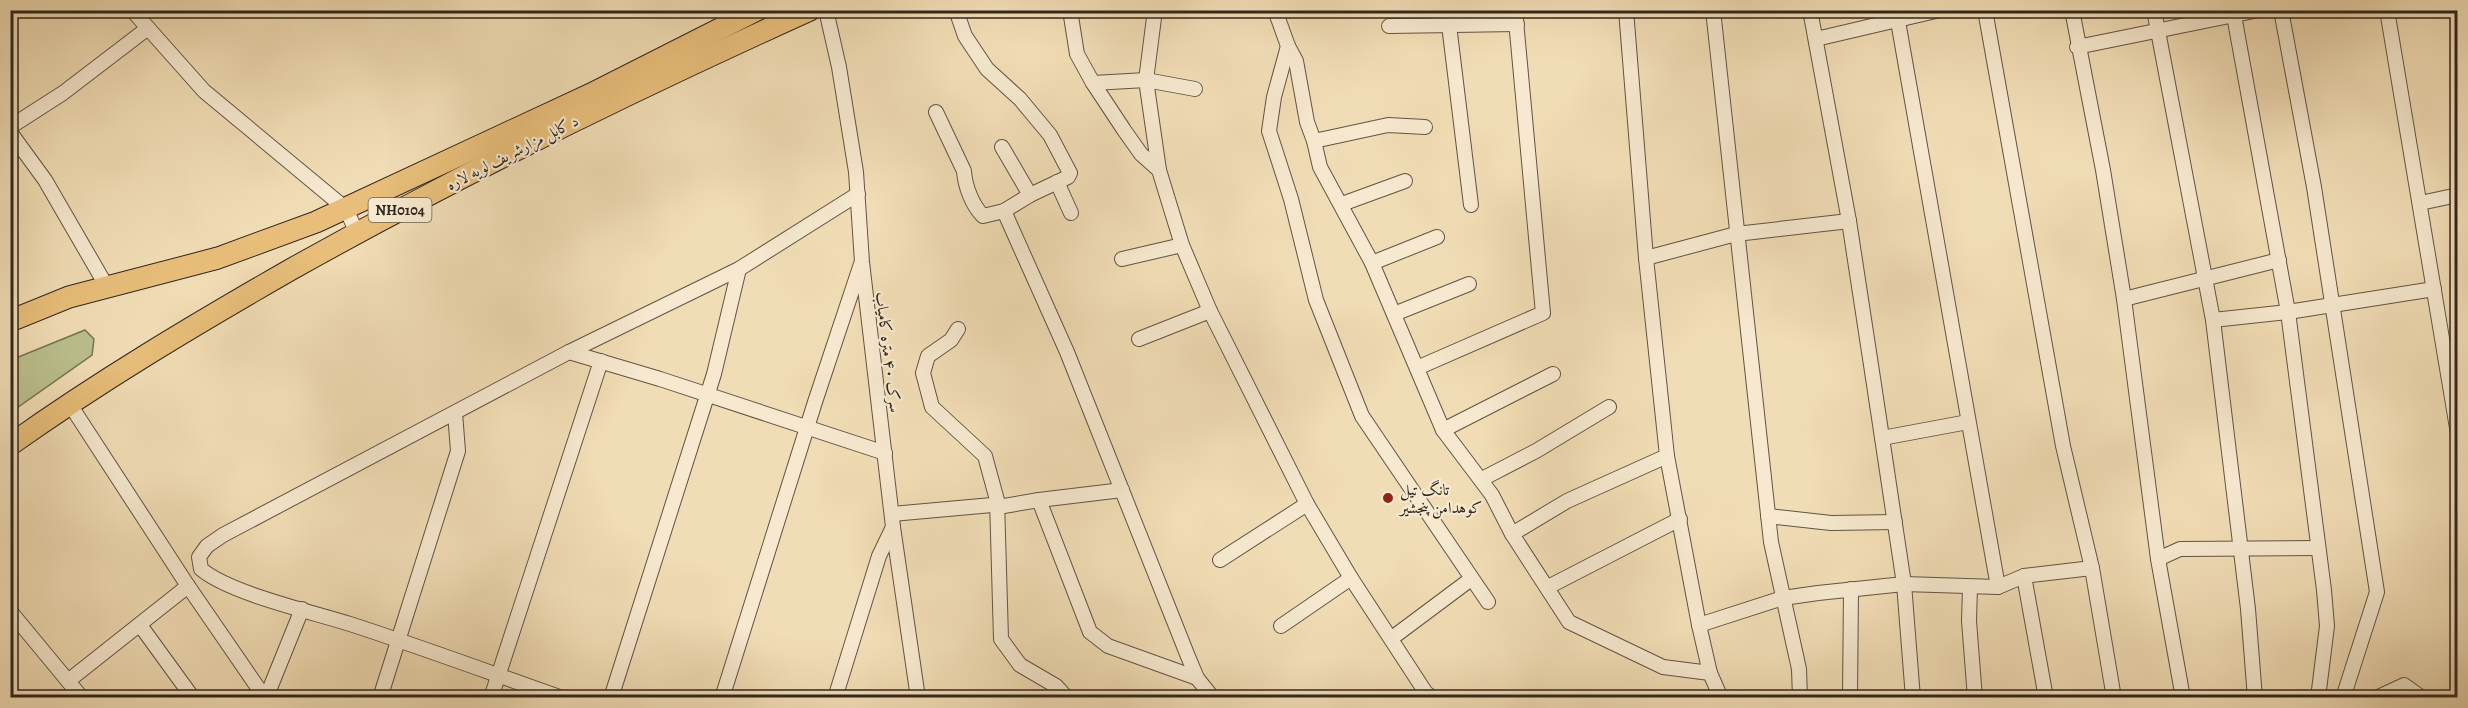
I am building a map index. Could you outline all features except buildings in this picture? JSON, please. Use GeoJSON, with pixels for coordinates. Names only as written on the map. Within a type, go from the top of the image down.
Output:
{"type":"FeatureCollection","features":[{"type":"Feature","properties":{"kind":"highway","name":"د کابل مزارشریف لویه لاره"},"geometry":{"type":"LineString","coordinates":[[10,321],[69,297],[218,258],[346,209],[591,94],[757,10]]}},
{"type":"Feature","properties":{"kind":"highway","name":"د کابل مزارشریف لویه لاره"},"geometry":{"type":"LineString","coordinates":[[10,445],[69,403],[220,310],[357,233],[546,134],[686,66],[810,10]]}},
{"type":"Feature","properties":{"kind":"street"},"geometry":{"type":"LineString","coordinates":[[132,10],[204,91],[346,209],[357,233]]}},
{"type":"Feature","properties":{"kind":"street","name":"سرک ۴۰ متره کامیاب"},"geometry":{"type":"LineString","coordinates":[[826,10],[839,67],[858,194],[862,262],[893,520],[918,698]]}},
{"type":"Feature","properties":{"kind":"street"},"geometry":{"type":"LineString","coordinates":[[936,112],[964,171],[964,179],[977,210],[983,216],[1004,212],[1030,195],[1068,177],[1070,168],[1050,135],[1020,99],[987,69],[965,36],[956,10]]}},
{"type":"Feature","properties":{"kind":"street"},"geometry":{"type":"LineString","coordinates":[[1070,10],[1077,54],[1093,83],[1141,154],[1160,170]]}},
{"type":"Feature","properties":{"kind":"street"},"geometry":{"type":"LineString","coordinates":[[1155,10],[1146,80],[1160,170],[1182,245],[1210,311],[1307,504],[1351,578],[1426,693],[1433,698]]}},
{"type":"Feature","properties":{"kind":"street"},"geometry":{"type":"LineString","coordinates":[[1275,10],[1296,61],[1307,123],[1320,167],[1372,263],[1443,430],[1482,479],[1512,534],[1569,622],[1663,667],[1710,673]]}},
{"type":"Feature","properties":{"kind":"street"},"geometry":{"type":"LineString","coordinates":[[1626,10],[1646,258],[1667,456],[1699,625],[1710,673],[1721,698]]}},
{"type":"Feature","properties":{"kind":"street"},"geometry":{"type":"LineString","coordinates":[[1713,10],[1771,542],[1799,669],[1800,698]]}},
{"type":"Feature","properties":{"kind":"street"},"geometry":{"type":"LineString","coordinates":[[1810,10],[1849,221],[1895,522],[1904,585],[1913,698]]}},
{"type":"Feature","properties":{"kind":"street"},"geometry":{"type":"LineString","coordinates":[[1816,39],[1897,16],[1940,10]]}},
{"type":"Feature","properties":{"kind":"street"},"geometry":{"type":"LineString","coordinates":[[1984,10],[2063,446],[2091,568],[2114,698]]}},
{"type":"Feature","properties":{"kind":"street"},"geometry":{"type":"LineString","coordinates":[[2072,10],[2077,47],[2103,170],[2124,299],[2158,559],[2183,698]]}},
{"type":"Feature","properties":{"kind":"street"},"geometry":{"type":"LineString","coordinates":[[2154,10],[2213,320],[2241,547],[2255,698]]}},
{"type":"Feature","properties":{"kind":"street"},"geometry":{"type":"LineString","coordinates":[[2077,47],[2233,13],[2259,10]]}},
{"type":"Feature","properties":{"kind":"street"},"geometry":{"type":"LineString","coordinates":[[2281,10],[2314,187],[2377,592],[2343,698]]}},
{"type":"Feature","properties":{"kind":"street"},"geometry":{"type":"LineString","coordinates":[[2387,10],[2457,427]]}},
{"type":"Feature","properties":{"kind":"street"},"geometry":{"type":"LineString","coordinates":[[2233,13],[2288,312],[2324,590],[2327,626],[2318,698]]}},
{"type":"Feature","properties":{"kind":"street"},"geometry":{"type":"LineString","coordinates":[[1897,16],[1998,587]]}},
{"type":"Feature","properties":{"kind":"street"},"geometry":{"type":"LineString","coordinates":[[1389,26],[1449,25],[1516,17],[1543,313],[1418,368]]}},
{"type":"Feature","properties":{"kind":"street"},"geometry":{"type":"LineString","coordinates":[[1449,25],[1471,205]]}},
{"type":"Feature","properties":{"kind":"street"},"geometry":{"type":"LineString","coordinates":[[10,127],[63,93],[148,28]]}},
{"type":"Feature","properties":{"kind":"street"},"geometry":{"type":"LineString","coordinates":[[1288,46],[1274,97],[1269,131],[1291,199],[1316,300],[1362,416],[1488,602]]}},
{"type":"Feature","properties":{"kind":"street"},"geometry":{"type":"LineString","coordinates":[[1093,83],[1146,80],[1195,89]]}},
{"type":"Feature","properties":{"kind":"street"},"geometry":{"type":"LineString","coordinates":[[1314,141],[1390,125],[1425,127]]}},
{"type":"Feature","properties":{"kind":"street"},"geometry":{"type":"LineString","coordinates":[[10,132],[45,180],[107,287]]}},
{"type":"Feature","properties":{"kind":"street"},"geometry":{"type":"LineString","coordinates":[[1002,147],[1030,195]]}},
{"type":"Feature","properties":{"kind":"street"},"geometry":{"type":"LineString","coordinates":[[1342,204],[1405,181]]}},
{"type":"Feature","properties":{"kind":"street"},"geometry":{"type":"LineString","coordinates":[[1057,182],[1071,213]]}},
{"type":"Feature","properties":{"kind":"street"},"geometry":{"type":"LineString","coordinates":[[562,698],[399,640],[245,591],[210,577],[201,570],[200,557],[207,546],[222,535],[569,352],[739,269],[858,194]]}},
{"type":"Feature","properties":{"kind":"street"},"geometry":{"type":"LineString","coordinates":[[2420,203],[2457,195]]}},
{"type":"Feature","properties":{"kind":"street"},"geometry":{"type":"LineString","coordinates":[[1004,212],[1067,352],[1197,678],[1213,698]]}},
{"type":"Feature","properties":{"kind":"street"},"geometry":{"type":"LineString","coordinates":[[1646,258],[1736,234],[1849,221]]}},
{"type":"Feature","properties":{"kind":"street"},"geometry":{"type":"LineString","coordinates":[[1372,263],[1437,237]]}},
{"type":"Feature","properties":{"kind":"street"},"geometry":{"type":"LineString","coordinates":[[1122,259],[1182,245]]}},
{"type":"Feature","properties":{"kind":"street"},"geometry":{"type":"LineString","coordinates":[[2124,299],[2206,276],[2279,260]]}},
{"type":"Feature","properties":{"kind":"street"},"geometry":{"type":"LineString","coordinates":[[722,698],[807,427],[862,262]]}},
{"type":"Feature","properties":{"kind":"street"},"geometry":{"type":"LineString","coordinates":[[610,698],[714,374],[739,269]]}},
{"type":"Feature","properties":{"kind":"street"},"geometry":{"type":"LineString","coordinates":[[1394,314],[1469,284]]}},
{"type":"Feature","properties":{"kind":"street"},"geometry":{"type":"LineString","coordinates":[[2213,320],[2332,306],[2434,289]]}},
{"type":"Feature","properties":{"kind":"street"},"geometry":{"type":"LineString","coordinates":[[1139,339],[1210,311]]}},
{"type":"Feature","properties":{"kind":"street"},"geometry":{"type":"LineString","coordinates":[[958,329],[951,340],[928,356],[923,374],[926,390],[932,407],[985,456],[998,507],[1001,639],[1020,665],[1056,686],[1067,698]]}},
{"type":"Feature","properties":{"kind":"street"},"geometry":{"type":"LineString","coordinates":[[569,352],[885,453]]}},
{"type":"Feature","properties":{"kind":"street"},"geometry":{"type":"LineString","coordinates":[[491,698],[601,361]]}},
{"type":"Feature","properties":{"kind":"street"},"geometry":{"type":"LineString","coordinates":[[1443,430],[1553,374]]}},
{"type":"Feature","properties":{"kind":"street"},"geometry":{"type":"LineString","coordinates":[[69,403],[173,564],[265,698]]}},
{"type":"Feature","properties":{"kind":"street"},"geometry":{"type":"LineString","coordinates":[[1482,479],[1536,451],[1609,407]]}},
{"type":"Feature","properties":{"kind":"street"},"geometry":{"type":"LineString","coordinates":[[380,698],[458,452],[455,413]]}},
{"type":"Feature","properties":{"kind":"street"},"geometry":{"type":"LineString","coordinates":[[1882,438],[1968,422]]}},
{"type":"Feature","properties":{"kind":"street"},"geometry":{"type":"LineString","coordinates":[[1512,534],[1567,501],[1667,456]]}},
{"type":"Feature","properties":{"kind":"street"},"geometry":{"type":"LineString","coordinates":[[835,698],[879,556],[893,520],[992,505],[998,507],[1122,490]]}},
{"type":"Feature","properties":{"kind":"street"},"geometry":{"type":"LineString","coordinates":[[1039,500],[1090,632],[1108,646],[1197,678]]}},
{"type":"Feature","properties":{"kind":"street"},"geometry":{"type":"LineString","coordinates":[[1220,560],[1307,504]]}},
{"type":"Feature","properties":{"kind":"street"},"geometry":{"type":"LineString","coordinates":[[1768,516],[1831,523],[1895,522]]}},
{"type":"Feature","properties":{"kind":"street"},"geometry":{"type":"LineString","coordinates":[[1548,587],[1680,519]]}},
{"type":"Feature","properties":{"kind":"street"},"geometry":{"type":"LineString","coordinates":[[2158,559],[2181,549],[2318,548]]}},
{"type":"Feature","properties":{"kind":"street"},"geometry":{"type":"LineString","coordinates":[[173,564],[200,557]]}},
{"type":"Feature","properties":{"kind":"street"},"geometry":{"type":"LineString","coordinates":[[1699,625],[1783,598],[1904,585],[1998,587],[2024,576],[2091,568]]}},
{"type":"Feature","properties":{"kind":"street"},"geometry":{"type":"LineString","coordinates":[[2024,576],[2046,698]]}},
{"type":"Feature","properties":{"kind":"street"},"geometry":{"type":"LineString","coordinates":[[1281,626],[1351,578]]}},
{"type":"Feature","properties":{"kind":"street"},"geometry":{"type":"LineString","coordinates":[[1392,638],[1471,579]]}},
{"type":"Feature","properties":{"kind":"street"},"geometry":{"type":"LineString","coordinates":[[68,681],[188,586]]}},
{"type":"Feature","properties":{"kind":"street"},"geometry":{"type":"LineString","coordinates":[[1970,587],[1969,621],[1975,698]]}},
{"type":"Feature","properties":{"kind":"street"},"geometry":{"type":"LineString","coordinates":[[1850,698],[1851,589]]}},
{"type":"Feature","properties":{"kind":"street"},"geometry":{"type":"LineString","coordinates":[[265,698],[302,609]]}},
{"type":"Feature","properties":{"kind":"street"},"geometry":{"type":"LineString","coordinates":[[10,611],[82,698]]}},
{"type":"Feature","properties":{"kind":"street"},"geometry":{"type":"LineString","coordinates":[[140,625],[193,698]]}},
{"type":"Feature","properties":{"kind":"street"},"geometry":{"type":"LineString","coordinates":[[2376,698],[2404,685],[2422,698]]}},
{"type":"Feature","properties":{"kind":"green space"},"geometry":{"type":"Polygon","coordinates":[[[85,330],[94,339],[92,355],[11,412],[11,360],[85,330]]]}},
{"type":"Feature","properties":{"kind":"place","name":"تانگ تیل کوهدامن پنجشیر"},"geometry":{"type":"Point","coordinates":[1388,498]}}]}
